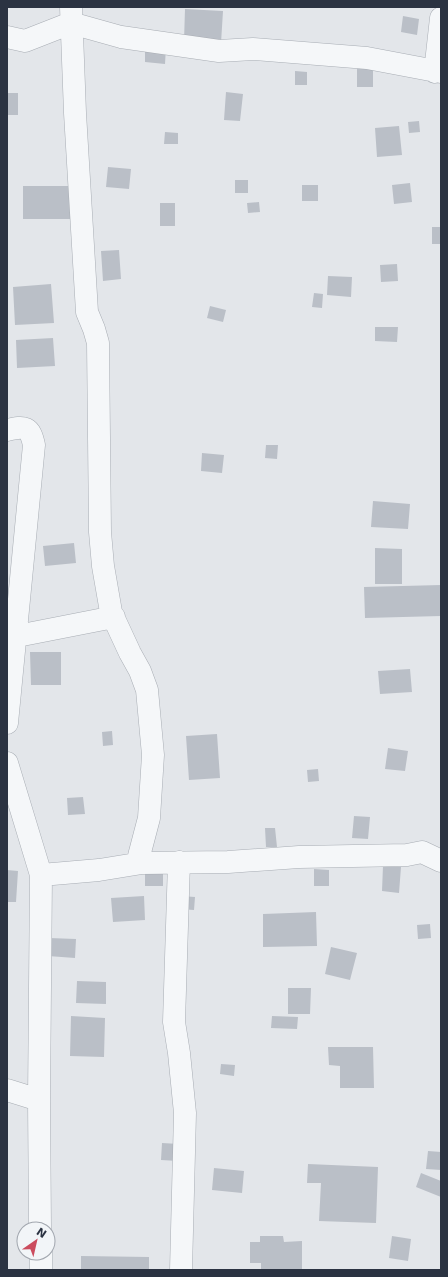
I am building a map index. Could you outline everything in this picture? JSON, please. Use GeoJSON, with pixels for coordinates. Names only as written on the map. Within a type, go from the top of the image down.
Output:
{"type":"FeatureCollection","features":[{"type":"Feature","properties":{"kind":"street"},"geometry":{"type":"LineString","coordinates":[[7,37],[25,41],[71,15]]}},
{"type":"Feature","properties":{"kind":"street"},"geometry":{"type":"LineString","coordinates":[[71,15],[121,37],[219,51],[253,49],[367,58],[438,72],[441,18]]}},
{"type":"Feature","properties":{"kind":"street"},"geometry":{"type":"LineString","coordinates":[[71,15],[74,113],[87,312],[98,343],[100,532],[103,566],[111,612],[140,671],[147,690],[153,755],[149,818],[138,856],[142,863]]}},
{"type":"Feature","properties":{"kind":"street"},"geometry":{"type":"LineString","coordinates":[[7,430],[23,428],[28,430],[32,434],[34,445],[11,637],[7,723]]}},
{"type":"Feature","properties":{"kind":"street"},"geometry":{"type":"LineString","coordinates":[[11,637],[114,617]]}},
{"type":"Feature","properties":{"kind":"street"},"geometry":{"type":"LineString","coordinates":[[7,763],[41,874],[39,1100],[40,1221]]}},
{"type":"Feature","properties":{"kind":"street"},"geometry":{"type":"LineString","coordinates":[[41,874],[100,870],[142,863],[228,862],[299,857],[406,855],[422,852],[441,860]]}},
{"type":"Feature","properties":{"kind":"street"},"geometry":{"type":"LineString","coordinates":[[179,862],[174,1022],[179,1053],[185,1113],[181,1270]]}},
{"type":"Feature","properties":{"kind":"street"},"geometry":{"type":"LineString","coordinates":[[7,1090],[39,1100]]}},
{"type":"Feature","properties":{"kind":"building"},"geometry":{"type":"Polygon","coordinates":[[[185,9],[223,11],[221,43],[184,41],[185,9]]]}},
{"type":"Feature","properties":{"kind":"building"},"geometry":{"type":"Polygon","coordinates":[[[403,16],[419,19],[417,35],[401,32],[403,16]]]}},
{"type":"Feature","properties":{"kind":"building"},"geometry":{"type":"Polygon","coordinates":[[[145,46],[166,47],[165,64],[145,62],[145,46]]]}},
{"type":"Feature","properties":{"kind":"building"},"geometry":{"type":"Polygon","coordinates":[[[357,68],[373,68],[373,87],[357,87],[357,68]]]}},
{"type":"Feature","properties":{"kind":"building"},"geometry":{"type":"Polygon","coordinates":[[[295,71],[307,72],[307,85],[295,85],[295,71]]]}},
{"type":"Feature","properties":{"kind":"building"},"geometry":{"type":"Polygon","coordinates":[[[226,92],[243,94],[240,121],[224,120],[226,92]]]}},
{"type":"Feature","properties":{"kind":"building"},"geometry":{"type":"Polygon","coordinates":[[[7,93],[18,93],[18,115],[7,115],[7,93]]]}},
{"type":"Feature","properties":{"kind":"building"},"geometry":{"type":"Polygon","coordinates":[[[419,121],[420,132],[409,133],[408,122],[419,121]]]}},
{"type":"Feature","properties":{"kind":"building"},"geometry":{"type":"Polygon","coordinates":[[[399,126],[402,155],[377,157],[375,128],[399,126]]]}},
{"type":"Feature","properties":{"kind":"building"},"geometry":{"type":"Polygon","coordinates":[[[165,132],[178,133],[178,144],[164,144],[165,132]]]}},
{"type":"Feature","properties":{"kind":"building"},"geometry":{"type":"Polygon","coordinates":[[[108,167],[131,169],[129,189],[106,187],[108,167]]]}},
{"type":"Feature","properties":{"kind":"building"},"geometry":{"type":"Polygon","coordinates":[[[235,180],[248,180],[248,193],[235,193],[235,180]]]}},
{"type":"Feature","properties":{"kind":"building"},"geometry":{"type":"Polygon","coordinates":[[[410,183],[412,202],[394,204],[392,185],[410,183]]]}},
{"type":"Feature","properties":{"kind":"building"},"geometry":{"type":"Polygon","coordinates":[[[302,185],[318,185],[318,201],[302,201],[302,185]]]}},
{"type":"Feature","properties":{"kind":"building"},"geometry":{"type":"Polygon","coordinates":[[[23,186],[74,186],[74,219],[23,219],[23,186]]]}},
{"type":"Feature","properties":{"kind":"building"},"geometry":{"type":"Polygon","coordinates":[[[259,202],[260,212],[248,213],[247,203],[259,202]]]}},
{"type":"Feature","properties":{"kind":"building"},"geometry":{"type":"Polygon","coordinates":[[[160,203],[175,203],[175,226],[160,226],[160,203]]]}},
{"type":"Feature","properties":{"kind":"building"},"geometry":{"type":"Polygon","coordinates":[[[432,227],[441,227],[441,244],[432,244],[432,227]]]}},
{"type":"Feature","properties":{"kind":"building"},"geometry":{"type":"Polygon","coordinates":[[[119,250],[121,279],[103,281],[101,251],[119,250]]]}},
{"type":"Feature","properties":{"kind":"building"},"geometry":{"type":"Polygon","coordinates":[[[397,264],[398,281],[381,282],[380,265],[397,264]]]}},
{"type":"Feature","properties":{"kind":"building"},"geometry":{"type":"Polygon","coordinates":[[[328,276],[352,277],[351,297],[327,295],[328,276]]]}},
{"type":"Feature","properties":{"kind":"building"},"geometry":{"type":"Polygon","coordinates":[[[51,284],[54,323],[15,325],[13,287],[51,284]]]}},
{"type":"Feature","properties":{"kind":"building"},"geometry":{"type":"Polygon","coordinates":[[[314,293],[323,294],[322,308],[312,307],[314,293]]]}},
{"type":"Feature","properties":{"kind":"building"},"geometry":{"type":"Polygon","coordinates":[[[210,306],[226,310],[223,322],[207,318],[210,306]]]}},
{"type":"Feature","properties":{"kind":"building"},"geometry":{"type":"Polygon","coordinates":[[[375,327],[398,327],[397,342],[375,341],[375,327]]]}},
{"type":"Feature","properties":{"kind":"building"},"geometry":{"type":"Polygon","coordinates":[[[53,338],[55,366],[17,368],[16,340],[53,338]]]}},
{"type":"Feature","properties":{"kind":"building"},"geometry":{"type":"Polygon","coordinates":[[[266,445],[278,445],[277,459],[265,458],[266,445]]]}},
{"type":"Feature","properties":{"kind":"building"},"geometry":{"type":"Polygon","coordinates":[[[202,453],[224,455],[222,473],[201,471],[202,453]]]}},
{"type":"Feature","properties":{"kind":"building"},"geometry":{"type":"Polygon","coordinates":[[[373,501],[410,504],[408,529],[371,527],[373,501]]]}},
{"type":"Feature","properties":{"kind":"building"},"geometry":{"type":"Polygon","coordinates":[[[74,543],[76,563],[45,566],[43,546],[74,543]]]}},
{"type":"Feature","properties":{"kind":"building"},"geometry":{"type":"Polygon","coordinates":[[[375,548],[402,549],[402,584],[375,584],[375,548]]]}},
{"type":"Feature","properties":{"kind":"building"},"geometry":{"type":"Polygon","coordinates":[[[441,585],[441,616],[365,618],[364,587],[441,585]]]}},
{"type":"Feature","properties":{"kind":"building"},"geometry":{"type":"Polygon","coordinates":[[[30,652],[61,652],[61,685],[31,685],[30,652]]]}},
{"type":"Feature","properties":{"kind":"building"},"geometry":{"type":"Polygon","coordinates":[[[410,669],[412,692],[380,694],[378,671],[410,669]]]}},
{"type":"Feature","properties":{"kind":"building"},"geometry":{"type":"Polygon","coordinates":[[[112,731],[113,745],[103,746],[102,732],[112,731]]]}},
{"type":"Feature","properties":{"kind":"building"},"geometry":{"type":"Polygon","coordinates":[[[217,734],[220,778],[189,780],[186,736],[217,734]]]}},
{"type":"Feature","properties":{"kind":"building"},"geometry":{"type":"Polygon","coordinates":[[[388,748],[408,751],[405,771],[385,769],[388,748]]]}},
{"type":"Feature","properties":{"kind":"building"},"geometry":{"type":"Polygon","coordinates":[[[318,769],[319,781],[308,782],[307,770],[318,769]]]}},
{"type":"Feature","properties":{"kind":"building"},"geometry":{"type":"Polygon","coordinates":[[[83,797],[85,814],[68,815],[67,798],[83,797]]]}},
{"type":"Feature","properties":{"kind":"building"},"geometry":{"type":"Polygon","coordinates":[[[354,816],[370,817],[368,839],[352,838],[354,816]]]}},
{"type":"Feature","properties":{"kind":"building"},"geometry":{"type":"Polygon","coordinates":[[[265,828],[275,828],[277,847],[266,847],[265,828]]]}},
{"type":"Feature","properties":{"kind":"building"},"geometry":{"type":"Polygon","coordinates":[[[383,866],[401,867],[399,893],[382,891],[383,866]]]}},
{"type":"Feature","properties":{"kind":"building"},"geometry":{"type":"Polygon","coordinates":[[[314,869],[329,870],[329,886],[314,886],[314,869]]]}},
{"type":"Feature","properties":{"kind":"building"},"geometry":{"type":"Polygon","coordinates":[[[7,870],[18,871],[16,902],[7,902],[7,870]]]}},
{"type":"Feature","properties":{"kind":"building"},"geometry":{"type":"Polygon","coordinates":[[[145,874],[163,874],[163,886],[145,886],[145,874]]]}},
{"type":"Feature","properties":{"kind":"building"},"geometry":{"type":"Polygon","coordinates":[[[144,896],[145,920],[113,922],[111,898],[144,896]]]}},
{"type":"Feature","properties":{"kind":"building"},"geometry":{"type":"Polygon","coordinates":[[[180,896],[195,897],[194,910],[179,909],[180,896]]]}},
{"type":"Feature","properties":{"kind":"building"},"geometry":{"type":"Polygon","coordinates":[[[316,912],[317,946],[263,947],[263,914],[316,912]]]}},
{"type":"Feature","properties":{"kind":"building"},"geometry":{"type":"Polygon","coordinates":[[[430,924],[431,938],[418,939],[417,925],[430,924]]]}},
{"type":"Feature","properties":{"kind":"building"},"geometry":{"type":"Polygon","coordinates":[[[49,938],[76,939],[75,958],[48,956],[49,938]]]}},
{"type":"Feature","properties":{"kind":"building"},"geometry":{"type":"Polygon","coordinates":[[[331,947],[357,953],[350,980],[325,974],[331,947]]]}},
{"type":"Feature","properties":{"kind":"building"},"geometry":{"type":"Polygon","coordinates":[[[77,981],[106,982],[106,1004],[76,1003],[77,981]]]}},
{"type":"Feature","properties":{"kind":"building"},"geometry":{"type":"Polygon","coordinates":[[[288,988],[311,988],[310,1014],[288,1014],[288,988]]]}},
{"type":"Feature","properties":{"kind":"building"},"geometry":{"type":"Polygon","coordinates":[[[71,1016],[105,1018],[104,1057],[70,1056],[71,1016]]]}},
{"type":"Feature","properties":{"kind":"building"},"geometry":{"type":"Polygon","coordinates":[[[272,1016],[298,1017],[297,1029],[271,1028],[272,1016]]]}},
{"type":"Feature","properties":{"kind":"building"},"geometry":{"type":"Polygon","coordinates":[[[328,1047],[373,1047],[374,1088],[340,1088],[340,1066],[329,1065],[328,1047]]]}},
{"type":"Feature","properties":{"kind":"building"},"geometry":{"type":"Polygon","coordinates":[[[221,1064],[235,1065],[234,1076],[220,1074],[221,1064]]]}},
{"type":"Feature","properties":{"kind":"building"},"geometry":{"type":"Polygon","coordinates":[[[162,1143],[179,1144],[178,1161],[161,1160],[162,1143]]]}},
{"type":"Feature","properties":{"kind":"building"},"geometry":{"type":"Polygon","coordinates":[[[428,1151],[441,1152],[441,1170],[426,1169],[428,1151]]]}},
{"type":"Feature","properties":{"kind":"building"},"geometry":{"type":"Polygon","coordinates":[[[308,1164],[378,1167],[376,1223],[319,1221],[321,1183],[307,1183],[308,1164]]]}},
{"type":"Feature","properties":{"kind":"building"},"geometry":{"type":"Polygon","coordinates":[[[214,1168],[244,1171],[242,1193],[212,1190],[214,1168]]]}},
{"type":"Feature","properties":{"kind":"building"},"geometry":{"type":"Polygon","coordinates":[[[421,1173],[441,1181],[441,1197],[416,1187],[421,1173]]]}},
{"type":"Feature","properties":{"kind":"building"},"geometry":{"type":"Polygon","coordinates":[[[260,1236],[283,1236],[284,1242],[302,1241],[302,1270],[261,1270],[261,1263],[250,1263],[250,1242],[260,1242],[260,1236]]]}},
{"type":"Feature","properties":{"kind":"building"},"geometry":{"type":"Polygon","coordinates":[[[392,1236],[411,1239],[408,1261],[389,1258],[392,1236]]]}},
{"type":"Feature","properties":{"kind":"building"},"geometry":{"type":"Polygon","coordinates":[[[81,1256],[149,1257],[149,1270],[81,1270],[81,1256]]]}}]}
